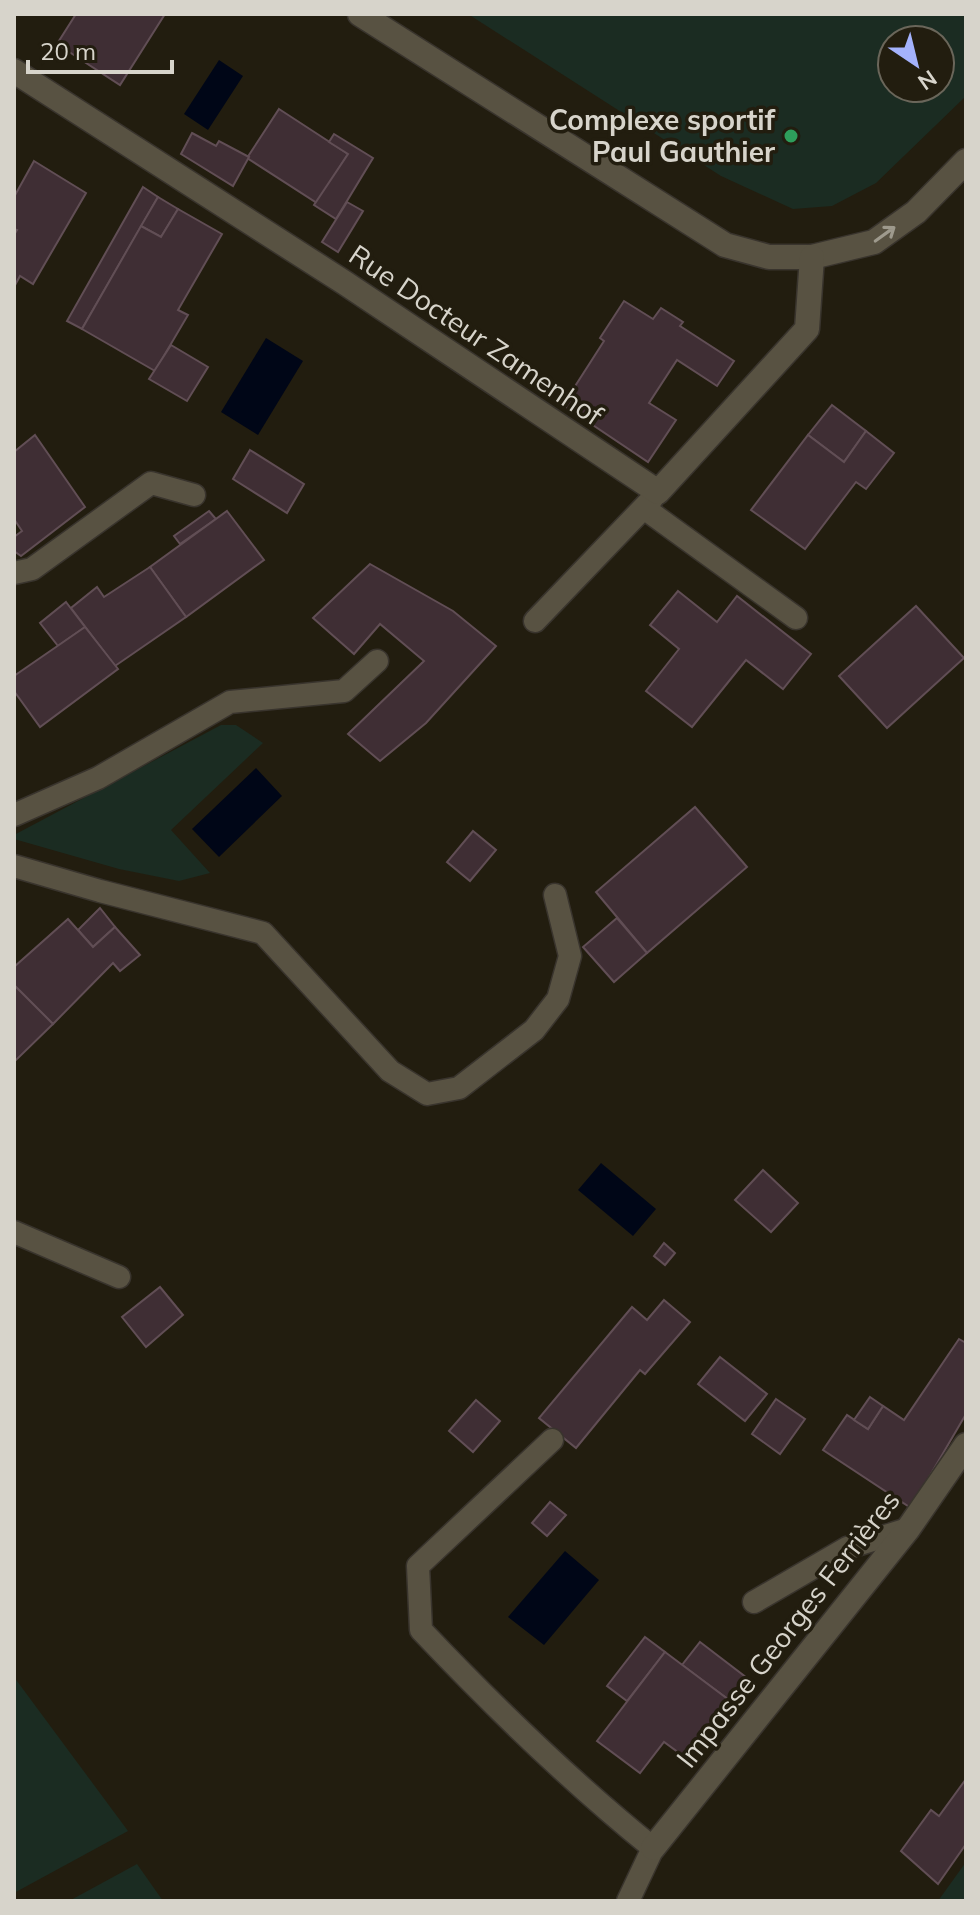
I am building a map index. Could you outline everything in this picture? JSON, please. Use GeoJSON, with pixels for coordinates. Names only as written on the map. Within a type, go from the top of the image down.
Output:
{"type":"FeatureCollection","features":[{"type":"Feature","properties":{"kind":"street"},"geometry":{"type":"LineString","coordinates":[[360,14],[725,245],[769,257],[812,257],[874,242],[916,212],[966,161]]}},
{"type":"Feature","properties":{"kind":"street","name":"Rue Docteur Zamenhof"},"geometry":{"type":"LineString","coordinates":[[14,71],[345,283],[651,500]]}},
{"type":"Feature","properties":{"kind":"street"},"geometry":{"type":"LineString","coordinates":[[651,500],[807,329],[812,257]]}},
{"type":"Feature","properties":{"kind":"street","name":"Impasse Georges Ferrières"},"geometry":{"type":"LineString","coordinates":[[653,1848],[908,1529],[966,1445]]}},
{"type":"Feature","properties":{"kind":"lane"},"geometry":{"type":"LineString","coordinates":[[14,573],[32,569],[151,483],[194,495]]}},
{"type":"Feature","properties":{"kind":"lane"},"geometry":{"type":"LineString","coordinates":[[535,621],[651,500],[796,618]]}},
{"type":"Feature","properties":{"kind":"lane"},"geometry":{"type":"LineString","coordinates":[[14,815],[98,778],[230,702],[344,691],[377,661]]}},
{"type":"Feature","properties":{"kind":"lane"},"geometry":{"type":"LineString","coordinates":[[14,866],[263,933],[390,1071],[427,1094],[459,1088],[534,1030],[558,999],[570,956],[555,895]]}},
{"type":"Feature","properties":{"kind":"lane"},"geometry":{"type":"LineString","coordinates":[[14,1232],[119,1277]]}},
{"type":"Feature","properties":{"kind":"lane"},"geometry":{"type":"LineString","coordinates":[[552,1440],[418,1566],[421,1630],[485,1697],[596,1802],[653,1848],[628,1901]]}},
{"type":"Feature","properties":{"kind":"lane"},"geometry":{"type":"LineString","coordinates":[[754,1602],[847,1548],[908,1529]]}},
{"type":"Feature","properties":{"kind":"green space","name":"Complexe sportif Paul Gauthier"},"geometry":{"type":"Polygon","coordinates":[[[468,14],[966,14],[966,96],[876,183],[832,206],[793,209],[721,176],[468,14]]]}},
{"type":"Feature","properties":{"kind":"green space"},"geometry":{"type":"Polygon","coordinates":[[[221,725],[236,725],[263,743],[171,830],[210,873],[179,881],[119,869],[14,839],[14,835],[221,725]]]}},
{"type":"Feature","properties":{"kind":"green space"},"geometry":{"type":"Polygon","coordinates":[[[14,1677],[128,1831],[14,1893],[14,1677]]]}},
{"type":"Feature","properties":{"kind":"green space"},"geometry":{"type":"Polygon","coordinates":[[[966,1862],[966,1901],[938,1901],[966,1862]]]}},
{"type":"Feature","properties":{"kind":"green space"},"geometry":{"type":"Polygon","coordinates":[[[137,1864],[163,1901],[69,1901],[137,1864]]]}},
{"type":"Feature","properties":{"kind":"water"},"geometry":{"type":"Polygon","coordinates":[[[219,60],[243,76],[208,130],[184,114],[219,60]]]}},
{"type":"Feature","properties":{"kind":"water"},"geometry":{"type":"Polygon","coordinates":[[[266,338],[303,361],[258,435],[221,412],[266,338]]]}},
{"type":"Feature","properties":{"kind":"water"},"geometry":{"type":"Polygon","coordinates":[[[256,768],[282,796],[219,857],[192,829],[256,768]]]}},
{"type":"Feature","properties":{"kind":"water"},"geometry":{"type":"Polygon","coordinates":[[[601,1163],[656,1209],[633,1236],[578,1190],[601,1163]]]}},
{"type":"Feature","properties":{"kind":"water"},"geometry":{"type":"Polygon","coordinates":[[[565,1551],[599,1580],[544,1645],[508,1617],[565,1551]]]}},
{"type":"Feature","properties":{"kind":"building"},"geometry":{"type":"Polygon","coordinates":[[[76,14],[165,14],[120,85],[57,44],[76,14]]]}},
{"type":"Feature","properties":{"kind":"building"},"geometry":{"type":"Polygon","coordinates":[[[279,109],[348,154],[317,203],[247,158],[279,109]]]}},
{"type":"Feature","properties":{"kind":"building"},"geometry":{"type":"Polygon","coordinates":[[[192,133],[216,146],[219,141],[249,157],[233,186],[181,154],[192,133]]]}},
{"type":"Feature","properties":{"kind":"building"},"geometry":{"type":"Polygon","coordinates":[[[334,134],[373,158],[336,219],[314,205],[348,154],[329,142],[334,134]]]}},
{"type":"Feature","properties":{"kind":"building"},"geometry":{"type":"Polygon","coordinates":[[[34,161],[86,193],[33,284],[20,276],[14,287],[14,235],[17,230],[14,229],[14,197],[34,161]]]}},
{"type":"Feature","properties":{"kind":"building"},"geometry":{"type":"Polygon","coordinates":[[[143,187],[158,197],[82,329],[67,321],[143,187]]]}},
{"type":"Feature","properties":{"kind":"building"},"geometry":{"type":"Polygon","coordinates":[[[158,197],[178,209],[161,237],[141,226],[158,197]]]}},
{"type":"Feature","properties":{"kind":"building"},"geometry":{"type":"Polygon","coordinates":[[[347,202],[363,211],[338,252],[322,242],[347,202]]]}},
{"type":"Feature","properties":{"kind":"building"},"geometry":{"type":"Polygon","coordinates":[[[178,209],[222,234],[178,310],[188,315],[155,371],[82,329],[141,226],[161,237],[178,209]]]}},
{"type":"Feature","properties":{"kind":"building"},"geometry":{"type":"Polygon","coordinates":[[[624,301],[653,319],[661,308],[683,322],[680,326],[734,361],[717,386],[677,360],[649,403],[676,420],[648,462],[563,405],[604,341],[600,338],[624,301]]]}},
{"type":"Feature","properties":{"kind":"building"},"geometry":{"type":"Polygon","coordinates":[[[171,345],[208,367],[187,401],[149,379],[171,345]]]}},
{"type":"Feature","properties":{"kind":"building"},"geometry":{"type":"Polygon","coordinates":[[[832,405],[866,431],[844,462],[808,435],[832,405]]]}},
{"type":"Feature","properties":{"kind":"building"},"geometry":{"type":"Polygon","coordinates":[[[866,431],[894,453],[866,489],[856,482],[805,549],[751,510],[808,435],[844,462],[866,431]]]}},
{"type":"Feature","properties":{"kind":"building"},"geometry":{"type":"Polygon","coordinates":[[[35,435],[85,507],[21,556],[14,551],[14,537],[22,531],[14,519],[14,452],[35,435]]]}},
{"type":"Feature","properties":{"kind":"building"},"geometry":{"type":"Polygon","coordinates":[[[250,450],[304,484],[287,513],[233,479],[250,450]]]}},
{"type":"Feature","properties":{"kind":"building"},"geometry":{"type":"Polygon","coordinates":[[[209,511],[216,519],[180,544],[174,536],[209,511]]]}},
{"type":"Feature","properties":{"kind":"building"},"geometry":{"type":"Polygon","coordinates":[[[227,511],[264,560],[186,617],[150,567],[227,511]]]}},
{"type":"Feature","properties":{"kind":"building"},"geometry":{"type":"Polygon","coordinates":[[[370,564],[453,611],[496,646],[426,723],[380,761],[348,734],[424,661],[380,624],[354,654],[313,618],[370,564]]]}},
{"type":"Feature","properties":{"kind":"building"},"geometry":{"type":"Polygon","coordinates":[[[150,567],[186,617],[115,666],[71,608],[97,587],[104,597],[150,567]]]}},
{"type":"Feature","properties":{"kind":"building"},"geometry":{"type":"Polygon","coordinates":[[[678,591],[717,622],[737,596],[811,654],[783,689],[746,660],[692,727],[646,691],[679,649],[650,625],[678,591]]]}},
{"type":"Feature","properties":{"kind":"building"},"geometry":{"type":"Polygon","coordinates":[[[66,602],[85,627],[58,646],[40,623],[66,602]]]}},
{"type":"Feature","properties":{"kind":"building"},"geometry":{"type":"Polygon","coordinates":[[[916,606],[964,658],[887,728],[839,676],[916,606]]]}},
{"type":"Feature","properties":{"kind":"building"},"geometry":{"type":"Polygon","coordinates":[[[85,627],[118,669],[40,727],[14,691],[14,676],[85,627]]]}},
{"type":"Feature","properties":{"kind":"building"},"geometry":{"type":"Polygon","coordinates":[[[695,807],[747,867],[647,953],[596,892],[695,807]]]}},
{"type":"Feature","properties":{"kind":"building"},"geometry":{"type":"Polygon","coordinates":[[[473,831],[496,850],[470,881],[447,862],[473,831]]]}},
{"type":"Feature","properties":{"kind":"building"},"geometry":{"type":"Polygon","coordinates":[[[100,908],[115,927],[93,947],[78,930],[100,908]]]}},
{"type":"Feature","properties":{"kind":"building"},"geometry":{"type":"Polygon","coordinates":[[[617,918],[647,953],[614,982],[583,947],[617,918]]]}},
{"type":"Feature","properties":{"kind":"building"},"geometry":{"type":"Polygon","coordinates":[[[68,919],[93,947],[115,927],[140,955],[120,971],[113,963],[53,1024],[14,985],[14,967],[68,919]]]}},
{"type":"Feature","properties":{"kind":"building"},"geometry":{"type":"Polygon","coordinates":[[[14,985],[53,1024],[14,1062],[14,985]]]}},
{"type":"Feature","properties":{"kind":"building"},"geometry":{"type":"Polygon","coordinates":[[[763,1170],[798,1203],[771,1232],[735,1200],[763,1170]]]}},
{"type":"Feature","properties":{"kind":"building"},"geometry":{"type":"Polygon","coordinates":[[[664,1243],[675,1253],[665,1265],[654,1256],[664,1243]]]}},
{"type":"Feature","properties":{"kind":"building"},"geometry":{"type":"Polygon","coordinates":[[[160,1287],[183,1315],[146,1347],[122,1317],[160,1287]]]}},
{"type":"Feature","properties":{"kind":"building"},"geometry":{"type":"Polygon","coordinates":[[[664,1300],[690,1322],[645,1374],[640,1370],[576,1448],[539,1418],[632,1307],[647,1320],[664,1300]]]}},
{"type":"Feature","properties":{"kind":"building"},"geometry":{"type":"Polygon","coordinates":[[[959,1339],[966,1343],[966,1414],[911,1508],[823,1450],[847,1415],[868,1429],[883,1406],[904,1420],[959,1339]]]}},
{"type":"Feature","properties":{"kind":"building"},"geometry":{"type":"Polygon","coordinates":[[[720,1357],[767,1394],[745,1421],[698,1384],[720,1357]]]}},
{"type":"Feature","properties":{"kind":"building"},"geometry":{"type":"Polygon","coordinates":[[[870,1397],[883,1406],[868,1429],[854,1420],[870,1397]]]}},
{"type":"Feature","properties":{"kind":"building"},"geometry":{"type":"Polygon","coordinates":[[[776,1399],[805,1419],[780,1454],[752,1434],[776,1399]]]}},
{"type":"Feature","properties":{"kind":"building"},"geometry":{"type":"Polygon","coordinates":[[[476,1400],[500,1421],[473,1452],[449,1431],[476,1400]]]}},
{"type":"Feature","properties":{"kind":"building"},"geometry":{"type":"Polygon","coordinates":[[[550,1502],[566,1515],[547,1536],[532,1523],[550,1502]]]}},
{"type":"Feature","properties":{"kind":"building"},"geometry":{"type":"Polygon","coordinates":[[[645,1637],[665,1652],[627,1701],[607,1686],[645,1637]]]}},
{"type":"Feature","properties":{"kind":"building"},"geometry":{"type":"Polygon","coordinates":[[[700,1642],[747,1678],[729,1700],[682,1665],[700,1642]]]}},
{"type":"Feature","properties":{"kind":"building"},"geometry":{"type":"Polygon","coordinates":[[[665,1652],[729,1700],[686,1758],[664,1742],[640,1773],[597,1741],[665,1652]]]}},
{"type":"Feature","properties":{"kind":"building"},"geometry":{"type":"Polygon","coordinates":[[[966,1779],[966,1844],[938,1884],[901,1851],[931,1810],[939,1816],[966,1779]]]}},
{"type":"Feature","properties":{"kind":"place","name":"Complexe sportif Paul Gauthier"},"geometry":{"type":"Point","coordinates":[791,136]}}]}
